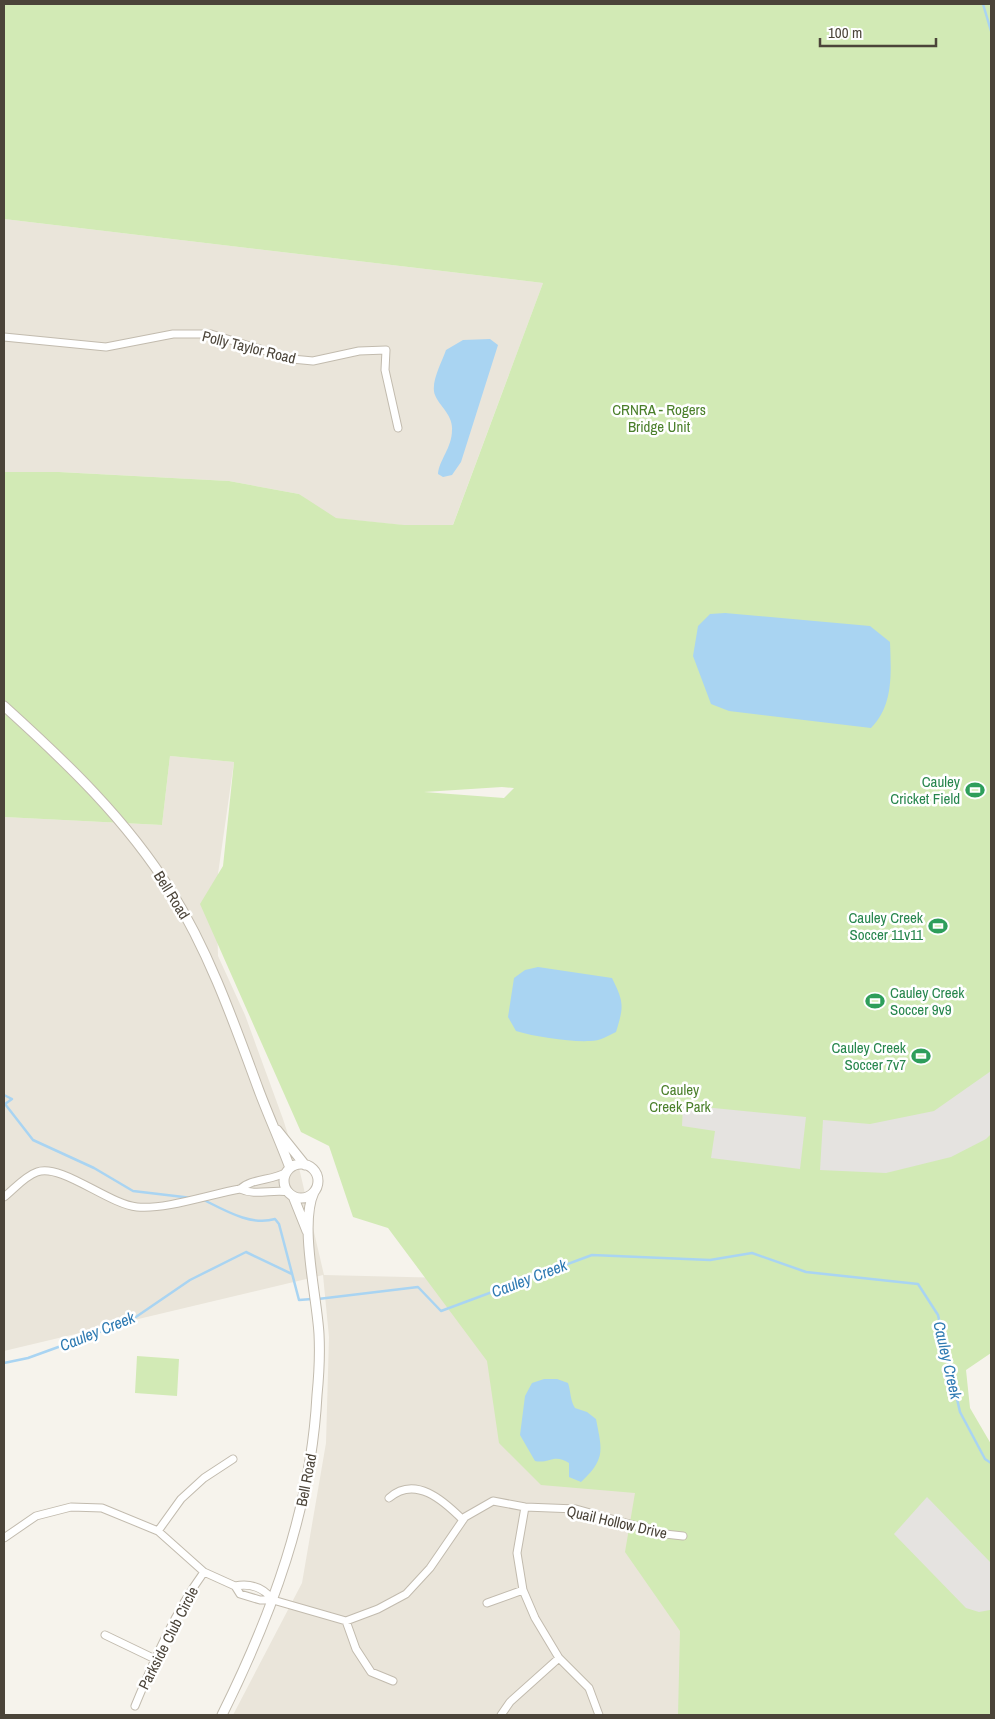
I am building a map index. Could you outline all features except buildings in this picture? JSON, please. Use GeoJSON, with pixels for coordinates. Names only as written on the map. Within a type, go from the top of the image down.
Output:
{"type":"FeatureCollection","features":[{"type":"Feature","properties":{"kind":"street","name":"Polly Taylor Road"},"geometry":{"type":"LineString","coordinates":[[4,337],[106,346],[173,334],[211,334],[292,359],[313,361],[359,351],[386,350],[385,370],[398,428]]}},
{"type":"Feature","properties":{"kind":"street","name":"Bell Road"},"geometry":{"type":"LineString","coordinates":[[4,706],[82,778],[132,836],[170,890],[200,943],[221,987],[274,1126],[288,1170],[285,1183],[307,1232],[314,1273],[320,1335],[314,1441],[305,1496],[293,1544],[273,1600],[244,1670],[222,1715]]}},
{"type":"Feature","properties":{"kind":"street","name":"Bell Road"},"geometry":{"type":"LineString","coordinates":[[274,1126],[305,1165],[314,1171],[317,1176],[318,1182],[309,1203],[307,1232]]}},
{"type":"Feature","properties":{"kind":"street"},"geometry":{"type":"LineString","coordinates":[[4,1198],[37,1172],[44,1170],[72,1179],[125,1205],[139,1207],[156,1206],[240,1189],[246,1183],[276,1178],[288,1170],[305,1165]]}},
{"type":"Feature","properties":{"kind":"street"},"geometry":{"type":"LineString","coordinates":[[240,1189],[247,1192],[279,1190],[304,1197],[314,1192]]}},
{"type":"Feature","properties":{"kind":"street"},"geometry":{"type":"LineString","coordinates":[[158,1531],[180,1499],[204,1478],[233,1459]]}},
{"type":"Feature","properties":{"kind":"street"},"geometry":{"type":"LineString","coordinates":[[388,1498],[397,1491],[407,1488],[422,1490],[445,1502],[463,1520]]}},
{"type":"Feature","properties":{"kind":"street","name":"Quail Hollow Drive"},"geometry":{"type":"LineString","coordinates":[[346,1622],[378,1609],[406,1594],[430,1568],[463,1520],[493,1501],[524,1507],[576,1509],[665,1534],[683,1536]]}},
{"type":"Feature","properties":{"kind":"street"},"geometry":{"type":"LineString","coordinates":[[4,1538],[36,1516],[71,1507],[102,1508],[158,1531],[204,1572],[235,1586],[240,1594],[260,1600],[273,1600],[346,1622],[356,1649],[371,1672],[393,1681]]}},
{"type":"Feature","properties":{"kind":"street"},"geometry":{"type":"LineString","coordinates":[[524,1507],[517,1554],[523,1590],[535,1618],[559,1658],[589,1688],[600,1715]]}},
{"type":"Feature","properties":{"kind":"street","name":"Parkside Club Circle"},"geometry":{"type":"LineString","coordinates":[[134,1706],[155,1659],[192,1589],[204,1572]]}},
{"type":"Feature","properties":{"kind":"street"},"geometry":{"type":"LineString","coordinates":[[235,1586],[246,1584],[266,1590],[273,1600]]}},
{"type":"Feature","properties":{"kind":"street"},"geometry":{"type":"LineString","coordinates":[[487,1603],[523,1590]]}},
{"type":"Feature","properties":{"kind":"street"},"geometry":{"type":"LineString","coordinates":[[106,1636],[155,1659]]}},
{"type":"Feature","properties":{"kind":"street"},"geometry":{"type":"LineString","coordinates":[[501,1715],[510,1702],[559,1658]]}},
{"type":"Feature","properties":{"kind":"shaded area"},"geometry":{"type":"Polygon","coordinates":[[[4,219],[543,283],[451,530],[332,518],[299,494],[229,481],[60,472],[4,472],[4,219]]]}},
{"type":"Feature","properties":{"kind":"shaded area"},"geometry":{"type":"Polygon","coordinates":[[[170,756],[234,762],[216,888],[218,956],[245,1015],[283,1119],[300,1172],[324,1275],[807,1287],[685,1715],[233,1715],[302,1583],[326,1443],[329,1337],[323,1275],[4,1351],[4,817],[162,825],[170,756]]]}},
{"type":"Feature","properties":{"kind":"shaded area"},"geometry":{"type":"Polygon","coordinates":[[[991,1071],[991,1134],[986,1139],[951,1157],[886,1173],[820,1170],[823,1120],[870,1124],[934,1111],[991,1071]]]}},
{"type":"Feature","properties":{"kind":"shaded area"},"geometry":{"type":"Polygon","coordinates":[[[683,1105],[806,1117],[800,1169],[711,1158],[715,1131],[682,1126],[683,1105]]]}},
{"type":"Feature","properties":{"kind":"shaded area"},"geometry":{"type":"Polygon","coordinates":[[[927,1497],[991,1563],[990,1610],[979,1612],[966,1608],[894,1534],[927,1497]]]}},
{"type":"Feature","properties":{"kind":"green space"},"geometry":{"type":"Polygon","coordinates":[[[4,4],[991,4],[991,1353],[966,1370],[970,1408],[991,1444],[991,1715],[678,1715],[680,1631],[625,1552],[635,1493],[541,1485],[499,1443],[487,1361],[388,1228],[353,1217],[329,1146],[301,1132],[200,904],[223,866],[234,762],[170,756],[162,825],[4,817],[4,472],[59,472],[229,481],[299,494],[336,518],[404,525],[453,525],[543,283],[4,219],[4,4]],[[502,787],[424,792],[504,798],[514,788],[502,787]]]}},
{"type":"Feature","properties":{"kind":"green space"},"geometry":{"type":"Polygon","coordinates":[[[137,1356],[179,1359],[177,1396],[135,1393],[137,1356]]]}},
{"type":"Feature","properties":{"kind":"water"},"geometry":{"type":"Polygon","coordinates":[[[490,339],[498,345],[461,462],[452,475],[443,477],[438,474],[450,442],[452,425],[435,395],[434,385],[437,372],[446,350],[463,340],[490,339]]]}},
{"type":"Feature","properties":{"kind":"water"},"geometry":{"type":"Polygon","coordinates":[[[725,613],[870,626],[890,642],[890,688],[884,709],[878,719],[871,728],[729,711],[711,704],[693,656],[698,626],[710,614],[725,613]]]}},
{"type":"Feature","properties":{"kind":"water"},"geometry":{"type":"Polygon","coordinates":[[[538,967],[612,978],[622,1004],[616,1032],[594,1041],[572,1041],[516,1031],[508,1017],[514,978],[525,970],[538,967]]]}},
{"type":"Feature","properties":{"kind":"water"},"geometry":{"type":"Polygon","coordinates":[[[544,1379],[557,1379],[568,1383],[575,1408],[587,1412],[596,1419],[600,1439],[600,1454],[595,1467],[581,1482],[569,1477],[569,1463],[564,1460],[535,1461],[520,1435],[525,1396],[532,1383],[544,1379]]]}},
{"type":"Feature","properties":{"kind":"waterway"},"geometry":{"type":"LineString","coordinates":[[983,4],[991,31]]}},
{"type":"Feature","properties":{"kind":"waterway"},"geometry":{"type":"LineString","coordinates":[[4,1095],[12,1099],[5,1104],[33,1140],[94,1168],[133,1191],[192,1198]]}},
{"type":"Feature","properties":{"kind":"waterway"},"geometry":{"type":"LineString","coordinates":[[204,1200],[230,1213],[248,1219],[257,1221],[275,1219],[279,1224],[299,1300],[312,1299]]}},
{"type":"Feature","properties":{"kind":"waterway","name":"Cauley Creek"},"geometry":{"type":"LineString","coordinates":[[4,1363],[28,1358],[130,1321],[190,1280],[246,1252],[292,1274]]}},
{"type":"Feature","properties":{"kind":"waterway","name":"Cauley Creek"},"geometry":{"type":"LineString","coordinates":[[318,1299],[418,1287],[441,1311],[592,1255],[710,1260],[752,1253],[806,1272],[918,1284],[938,1315],[960,1412],[985,1459],[991,1463]]}},
{"type":"Feature","properties":{"kind":"place","name":"Cauley Cricket Field"},"geometry":{"type":"Point","coordinates":[975,790]}},
{"type":"Feature","properties":{"kind":"place","name":"Cauley Creek Soccer 11v11"},"geometry":{"type":"Point","coordinates":[938,926]}},
{"type":"Feature","properties":{"kind":"place","name":"Cauley Creek Soccer 9v9"},"geometry":{"type":"Point","coordinates":[875,1001]}},
{"type":"Feature","properties":{"kind":"place","name":"Cauley Creek Soccer 7v7"},"geometry":{"type":"Point","coordinates":[921,1056]}},
{"type":"Feature","properties":{"kind":"park label","name":"CRNRA - Rogers Bridge Unit"},"geometry":{"type":"Point","coordinates":[659,418]}},
{"type":"Feature","properties":{"kind":"park label","name":"Cauley Creek Park"},"geometry":{"type":"Point","coordinates":[680,1098]}}]}
